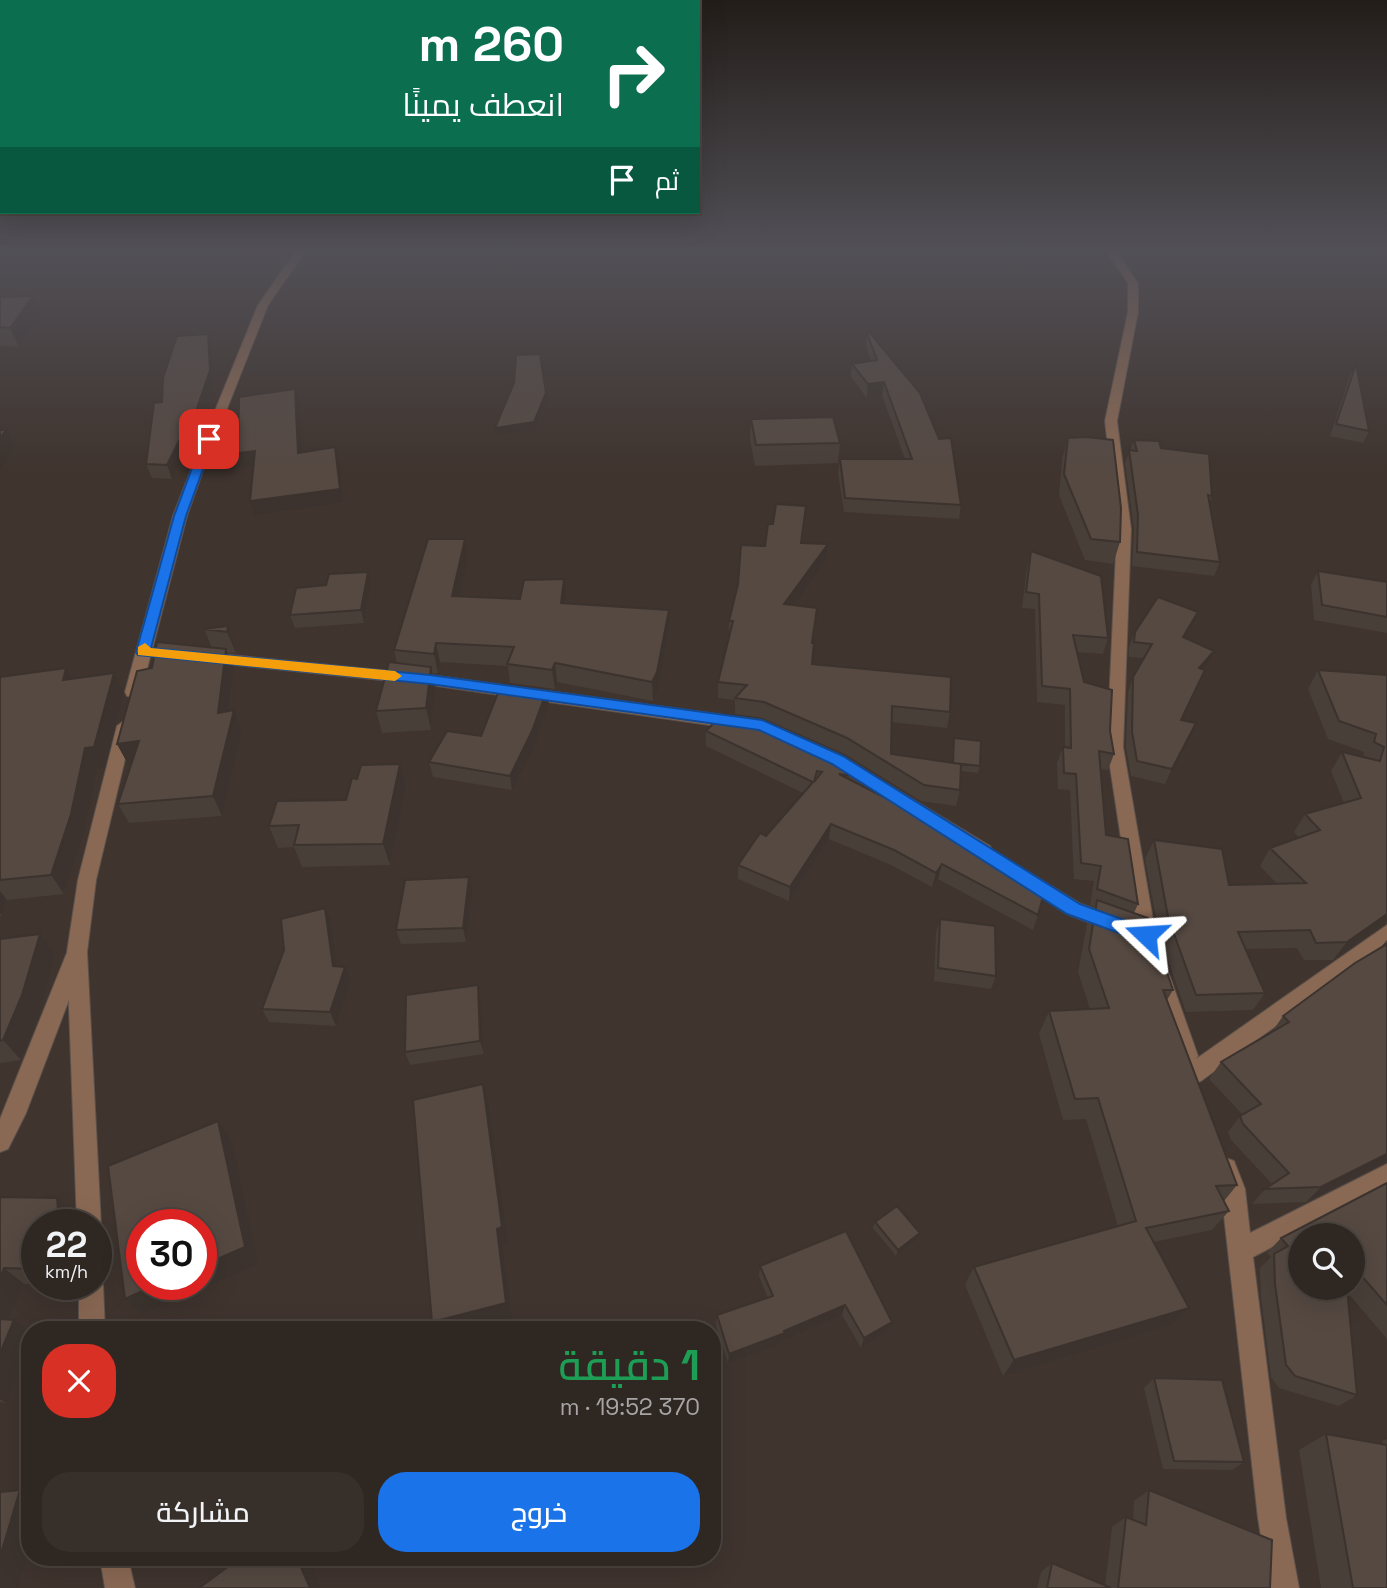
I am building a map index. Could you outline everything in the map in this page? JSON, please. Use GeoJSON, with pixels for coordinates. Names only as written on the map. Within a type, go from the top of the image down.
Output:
{"type":"FeatureCollection","features":[{"type":"Feature","properties":{"kind":"street"},"geometry":{"type":"LineString","coordinates":[[88,1209],[77,952],[87,880],[150,652],[180,516],[256,322]]}},
{"type":"Feature","properties":{"kind":"street"},"geometry":{"type":"LineString","coordinates":[[1131,322],[1111,421],[1124,529],[1115,747],[1146,935],[1196,1080],[1387,933]]}},
{"type":"Feature","properties":{"kind":"street"},"geometry":{"type":"LineString","coordinates":[[198,657],[430,680],[749,724]]}},
{"type":"Feature","properties":{"kind":"street"},"geometry":{"type":"LineString","coordinates":[[838,760],[1074,909],[1146,935]]}},
{"type":"Feature","properties":{"kind":"street"},"geometry":{"type":"LineString","coordinates":[[0,1141],[15,1114],[77,952]]}},
{"type":"Feature","properties":{"kind":"street"},"geometry":{"type":"LineString","coordinates":[[1220,1151],[1233,1189],[1272,1518],[1284,1588]]}},
{"type":"Feature","properties":{"kind":"street"},"geometry":{"type":"LineString","coordinates":[[1240,1251],[1387,1175]]}},
{"type":"Feature","properties":{"kind":"street"},"geometry":{"type":"LineString","coordinates":[[91,1300],[92,1321]]}},
{"type":"Feature","properties":{"kind":"street"},"geometry":{"type":"LineString","coordinates":[[116,1566],[120,1588]]}},
{"type":"Feature","properties":{"kind":"building"},"geometry":{"type":"Polygon","coordinates":[[[0,322],[14,322],[10,328],[0,327],[0,322]]]}},
{"type":"Feature","properties":{"kind":"building"},"geometry":{"type":"Polygon","coordinates":[[[869,332],[920,393],[939,439],[951,438],[961,505],[845,498],[840,459],[912,459],[884,382],[868,384],[852,364],[877,360],[867,333],[869,332]]]}},
{"type":"Feature","properties":{"kind":"building"},"geometry":{"type":"Polygon","coordinates":[[[208,334],[210,370],[187,438],[180,439],[167,465],[146,464],[154,403],[162,402],[163,378],[177,336],[208,334]]]}},
{"type":"Feature","properties":{"kind":"building"},"geometry":{"type":"Polygon","coordinates":[[[540,354],[546,393],[534,422],[495,428],[514,383],[516,355],[540,354]]]}},
{"type":"Feature","properties":{"kind":"building"},"geometry":{"type":"Polygon","coordinates":[[[1356,364],[1369,431],[1336,424],[1356,364]]]}},
{"type":"Feature","properties":{"kind":"building"},"geometry":{"type":"Polygon","coordinates":[[[295,389],[298,453],[335,447],[340,489],[250,501],[255,451],[238,453],[239,397],[295,389]]]}},
{"type":"Feature","properties":{"kind":"building"},"geometry":{"type":"Polygon","coordinates":[[[833,417],[840,443],[756,445],[751,419],[833,417]]]}},
{"type":"Feature","properties":{"kind":"building"},"geometry":{"type":"Polygon","coordinates":[[[1068,438],[1113,440],[1121,508],[1120,542],[1091,539],[1064,474],[1068,438]]]}},
{"type":"Feature","properties":{"kind":"building"},"geometry":{"type":"Polygon","coordinates":[[[1134,440],[1159,441],[1161,448],[1209,454],[1212,496],[1208,495],[1220,562],[1137,552],[1138,515],[1129,450],[1137,451],[1134,440]]]}},
{"type":"Feature","properties":{"kind":"building"},"geometry":{"type":"Polygon","coordinates":[[[776,504],[806,506],[801,543],[828,544],[784,604],[817,608],[812,664],[951,677],[950,712],[892,706],[891,754],[961,764],[960,790],[924,785],[847,738],[764,702],[735,698],[747,685],[718,682],[733,621],[729,621],[738,584],[741,545],[765,546],[768,524],[773,524],[776,504]]]}},
{"type":"Feature","properties":{"kind":"building"},"geometry":{"type":"Polygon","coordinates":[[[428,539],[465,539],[452,596],[520,599],[524,580],[564,579],[561,603],[669,610],[657,672],[652,682],[555,663],[552,670],[507,664],[514,647],[436,643],[434,654],[394,650],[428,539]]]}},
{"type":"Feature","properties":{"kind":"building"},"geometry":{"type":"Polygon","coordinates":[[[1031,551],[1101,576],[1108,638],[1073,635],[1084,682],[1112,690],[1110,731],[1114,754],[1099,751],[1106,835],[1128,839],[1138,904],[1097,889],[1101,866],[1081,863],[1076,774],[1064,773],[1063,747],[1071,748],[1070,689],[1042,686],[1039,594],[1026,592],[1031,551]]]}},
{"type":"Feature","properties":{"kind":"building"},"geometry":{"type":"Polygon","coordinates":[[[1318,571],[1387,582],[1387,617],[1322,605],[1318,571]]]}},
{"type":"Feature","properties":{"kind":"building"},"geometry":{"type":"Polygon","coordinates":[[[368,572],[361,610],[290,615],[296,588],[326,585],[329,574],[368,572]]]}},
{"type":"Feature","properties":{"kind":"building"},"geometry":{"type":"Polygon","coordinates":[[[1158,597],[1198,612],[1183,637],[1214,651],[1199,668],[1205,670],[1181,720],[1196,723],[1172,769],[1137,761],[1132,732],[1133,677],[1152,644],[1134,642],[1135,632],[1158,597]]]}},
{"type":"Feature","properties":{"kind":"building"},"geometry":{"type":"Polygon","coordinates":[[[228,626],[227,632],[204,629],[228,626]]]}},
{"type":"Feature","properties":{"kind":"building"},"geometry":{"type":"Polygon","coordinates":[[[157,642],[226,649],[218,713],[234,710],[213,796],[118,804],[139,741],[117,744],[137,671],[152,668],[157,642]]]}},
{"type":"Feature","properties":{"kind":"building"},"geometry":{"type":"Polygon","coordinates":[[[389,662],[431,667],[426,708],[376,711],[389,662]]]}},
{"type":"Feature","properties":{"kind":"building"},"geometry":{"type":"Polygon","coordinates":[[[66,668],[63,680],[114,673],[94,747],[85,748],[71,814],[51,875],[0,880],[0,677],[66,668]]]}},
{"type":"Feature","properties":{"kind":"building"},"geometry":{"type":"Polygon","coordinates":[[[1318,670],[1387,675],[1387,914],[1347,942],[1316,943],[1310,930],[1238,932],[1265,993],[1196,995],[1168,917],[1154,840],[1222,849],[1229,885],[1306,883],[1270,848],[1320,830],[1305,814],[1361,798],[1342,752],[1380,761],[1384,747],[1374,742],[1376,734],[1339,721],[1318,670]]]}},
{"type":"Feature","properties":{"kind":"building"},"geometry":{"type":"Polygon","coordinates":[[[502,683],[547,690],[532,731],[510,776],[429,762],[447,731],[481,736],[502,683]]]}},
{"type":"Feature","properties":{"kind":"building"},"geometry":{"type":"Polygon","coordinates":[[[722,714],[759,719],[833,752],[877,779],[839,774],[993,853],[1046,886],[1038,915],[942,864],[936,873],[894,850],[831,824],[790,887],[738,865],[760,833],[766,836],[813,782],[706,731],[722,714]]]}},
{"type":"Feature","properties":{"kind":"building"},"geometry":{"type":"Polygon","coordinates":[[[954,738],[981,741],[980,766],[953,763],[954,738]]]}},
{"type":"Feature","properties":{"kind":"building"},"geometry":{"type":"Polygon","coordinates":[[[400,764],[383,844],[294,845],[299,825],[269,826],[277,801],[346,800],[352,778],[357,779],[361,765],[400,764]]]}},
{"type":"Feature","properties":{"kind":"building"},"geometry":{"type":"Polygon","coordinates":[[[469,877],[463,928],[396,930],[405,880],[469,877]]]}},
{"type":"Feature","properties":{"kind":"building"},"geometry":{"type":"Polygon","coordinates":[[[1097,900],[1148,918],[1173,990],[1163,990],[1237,1185],[1216,1186],[1229,1211],[1146,1228],[1189,1308],[1014,1360],[974,1267],[1136,1221],[1098,1098],[1075,1099],[1049,1011],[1109,1008],[1089,949],[1097,900]]]}},
{"type":"Feature","properties":{"kind":"building"},"geometry":{"type":"Polygon","coordinates":[[[325,908],[333,966],[345,967],[330,1012],[262,1009],[284,950],[281,919],[325,908]]]}},
{"type":"Feature","properties":{"kind":"building"},"geometry":{"type":"Polygon","coordinates":[[[940,919],[995,926],[996,976],[938,968],[940,919]]]}},
{"type":"Feature","properties":{"kind":"building"},"geometry":{"type":"Polygon","coordinates":[[[40,934],[22,995],[3,1040],[0,1041],[0,939],[40,934]]]}},
{"type":"Feature","properties":{"kind":"building"},"geometry":{"type":"Polygon","coordinates":[[[1387,944],[1387,1154],[1321,1187],[1265,1189],[1289,1173],[1243,1124],[1240,1116],[1261,1104],[1221,1062],[1289,1022],[1283,1016],[1355,963],[1387,944]]]}},
{"type":"Feature","properties":{"kind":"building"},"geometry":{"type":"Polygon","coordinates":[[[478,985],[480,1041],[405,1052],[406,995],[478,985]]]}},
{"type":"Feature","properties":{"kind":"building"},"geometry":{"type":"Polygon","coordinates":[[[483,1084],[502,1227],[497,1229],[506,1303],[432,1321],[413,1100],[483,1084]]]}},
{"type":"Feature","properties":{"kind":"building"},"geometry":{"type":"Polygon","coordinates":[[[218,1121],[245,1247],[217,1259],[217,1209],[126,1209],[125,1299],[108,1166],[218,1121]]]}},
{"type":"Feature","properties":{"kind":"building"},"geometry":{"type":"Polygon","coordinates":[[[1387,1183],[1387,1305],[1365,1280],[1365,1223],[1310,1223],[1387,1183]]]}},
{"type":"Feature","properties":{"kind":"building"},"geometry":{"type":"Polygon","coordinates":[[[0,1197],[57,1198],[58,1209],[21,1209],[21,1269],[4,1268],[0,1279],[0,1197]]]}},
{"type":"Feature","properties":{"kind":"building"},"geometry":{"type":"Polygon","coordinates":[[[897,1206],[920,1233],[898,1250],[875,1222],[897,1206]]]}},
{"type":"Feature","properties":{"kind":"building"},"geometry":{"type":"Polygon","coordinates":[[[846,1231],[892,1322],[864,1338],[845,1305],[784,1331],[785,1333],[729,1354],[717,1315],[773,1296],[760,1266],[846,1231]]]}},
{"type":"Feature","properties":{"kind":"building"},"geometry":{"type":"Polygon","coordinates":[[[1288,1234],[1288,1246],[1281,1238],[1288,1234]]]}},
{"type":"Feature","properties":{"kind":"building"},"geometry":{"type":"Polygon","coordinates":[[[1288,1246],[1288,1300],[1348,1300],[1357,1395],[1295,1376],[1286,1365],[1275,1284],[1274,1254],[1288,1246]]]}},
{"type":"Feature","properties":{"kind":"building"},"geometry":{"type":"Polygon","coordinates":[[[0,1319],[14,1320],[0,1353],[0,1319]]]}},
{"type":"Feature","properties":{"kind":"building"},"geometry":{"type":"Polygon","coordinates":[[[1154,1378],[1222,1380],[1244,1462],[1174,1461],[1154,1378]]]}},
{"type":"Feature","properties":{"kind":"building"},"geometry":{"type":"Polygon","coordinates":[[[1326,1434],[1387,1445],[1387,1588],[1353,1588],[1326,1434]]]}},
{"type":"Feature","properties":{"kind":"building"},"geometry":{"type":"Polygon","coordinates":[[[20,1490],[0,1557],[0,1492],[20,1490]]]}},
{"type":"Feature","properties":{"kind":"building"},"geometry":{"type":"Polygon","coordinates":[[[1149,1490],[1272,1540],[1270,1588],[1118,1588],[1126,1517],[1146,1525],[1149,1490]]]}},
{"type":"Feature","properties":{"kind":"building"},"geometry":{"type":"Polygon","coordinates":[[[1052,1563],[1111,1588],[1047,1588],[1052,1563]]]}},
{"type":"Feature","properties":{"kind":"building"},"geometry":{"type":"Polygon","coordinates":[[[229,1566],[300,1566],[310,1588],[199,1588],[229,1566]]]}},
{"type":"Feature","properties":{"kind":"slow traffic"},"geometry":{"type":"LineString","coordinates":[[145,647],[143,652],[395,676]]}},
{"type":"Feature","properties":{"kind":"route"},"geometry":{"type":"LineString","coordinates":[[209,439],[180,516],[143,652],[430,680],[762,726],[838,760],[1074,909],[1146,935]]}}]}
